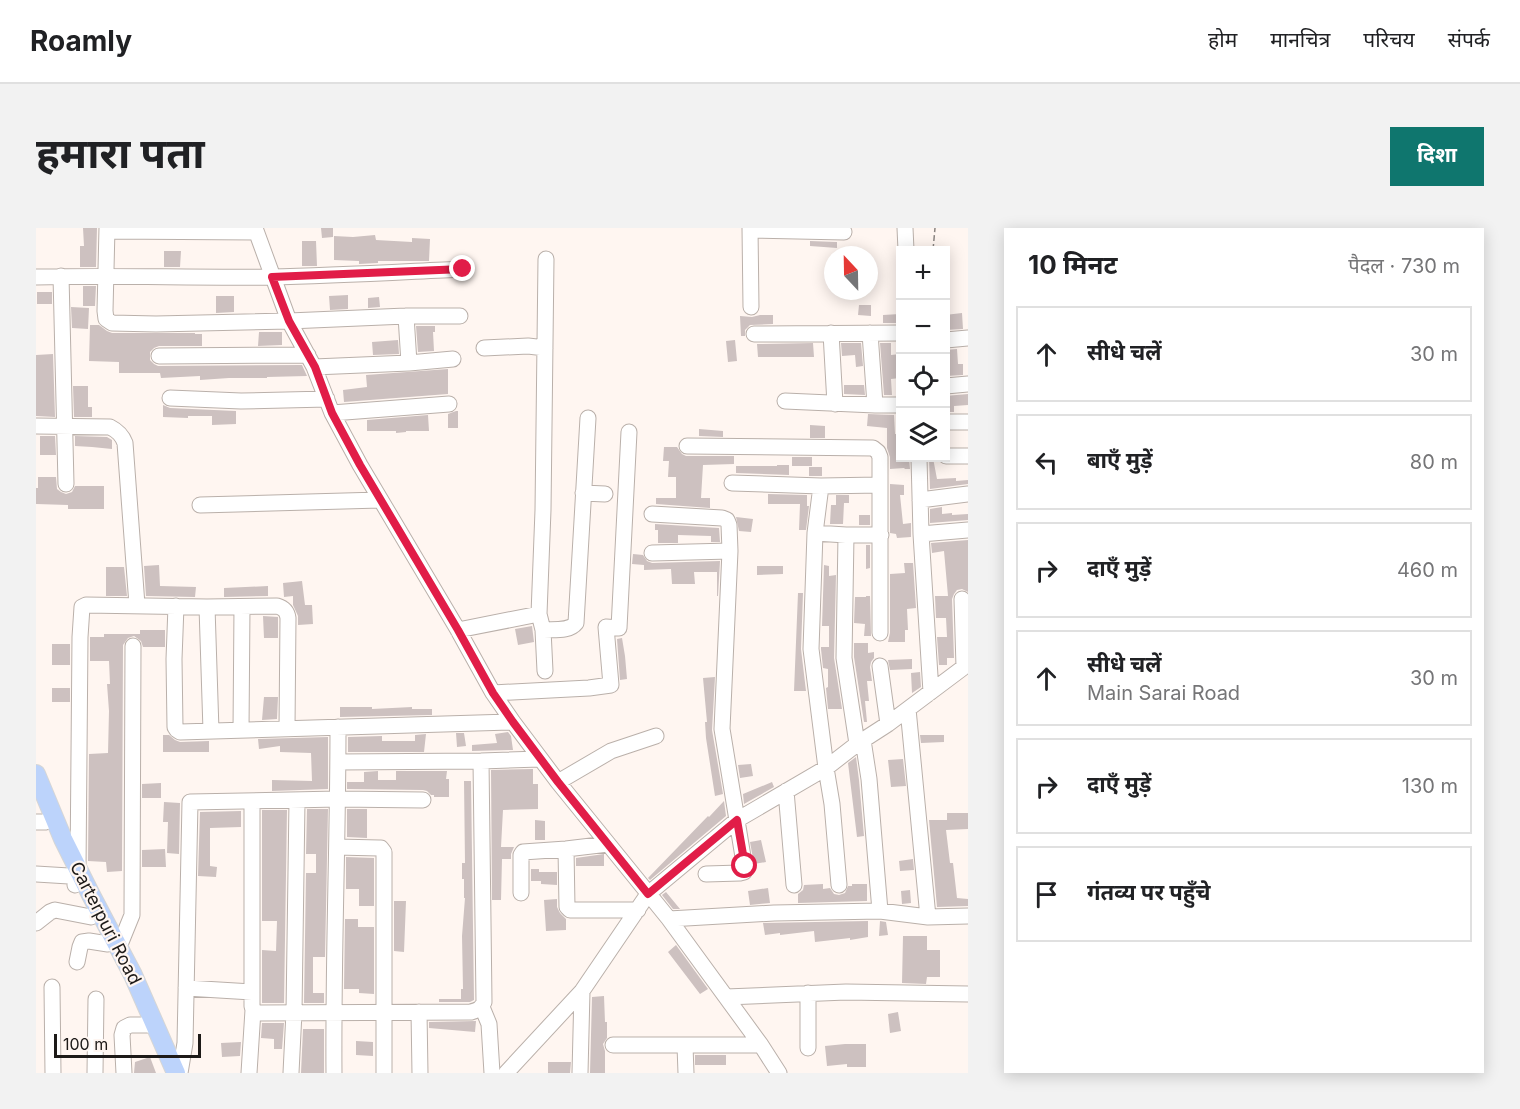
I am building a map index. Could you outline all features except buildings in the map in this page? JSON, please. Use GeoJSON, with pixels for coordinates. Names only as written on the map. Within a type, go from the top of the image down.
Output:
{"type":"FeatureCollection","features":[{"type":"Feature","properties":{"kind":"main road","name":"Carterpuri Road"},"geometry":{"type":"LineString","coordinates":[[36,774],[45,821]]}},
{"type":"Feature","properties":{"kind":"main road","name":"Carterpuri Road"},"geometry":{"type":"LineString","coordinates":[[36,802],[74,877],[143,996],[178,1073]]}},
{"type":"Feature","properties":{"kind":"main road","name":"Carterpuri Road"},"geometry":{"type":"LineString","coordinates":[[74,877],[91,917],[113,945],[168,1073]]}},
{"type":"Feature","properties":{"kind":"street"},"geometry":{"type":"LineString","coordinates":[[905,228],[906,246]]}},
{"type":"Feature","properties":{"kind":"street"},"geometry":{"type":"LineString","coordinates":[[751,307],[751,229],[844,232]]}},
{"type":"Feature","properties":{"kind":"street"},"geometry":{"type":"LineString","coordinates":[[460,316],[405,316],[289,321],[145,324],[112,323],[106,319],[107,230],[256,230],[289,321],[311,361],[330,406],[380,500],[493,693],[540,759],[669,919],[779,1073]]}},
{"type":"Feature","properties":{"kind":"street"},"geometry":{"type":"LineString","coordinates":[[545,671],[543,630],[539,614],[543,510],[546,260]]}},
{"type":"Feature","properties":{"kind":"street"},"geometry":{"type":"LineString","coordinates":[[36,277],[106,275],[272,277],[463,269]]}},
{"type":"Feature","properties":{"kind":"street"},"geometry":{"type":"LineString","coordinates":[[61,276],[66,484]]}},
{"type":"Feature","properties":{"kind":"street"},"geometry":{"type":"LineString","coordinates":[[405,316],[408,363]]}},
{"type":"Feature","properties":{"kind":"street"},"geometry":{"type":"LineString","coordinates":[[831,333],[835,404]]}},
{"type":"Feature","properties":{"kind":"street"},"geometry":{"type":"LineString","coordinates":[[870,333],[875,405]]}},
{"type":"Feature","properties":{"kind":"street"},"geometry":{"type":"LineString","coordinates":[[754,334],[896,333]]}},
{"type":"Feature","properties":{"kind":"street"},"geometry":{"type":"LineString","coordinates":[[950,340],[968,338]]}},
{"type":"Feature","properties":{"kind":"street"},"geometry":{"type":"LineString","coordinates":[[484,348],[528,346],[545,348]]}},
{"type":"Feature","properties":{"kind":"street"},"geometry":{"type":"LineString","coordinates":[[159,356],[182,354],[311,361],[408,363],[453,359]]}},
{"type":"Feature","properties":{"kind":"street"},"geometry":{"type":"LineString","coordinates":[[950,386],[968,384]]}},
{"type":"Feature","properties":{"kind":"street"},"geometry":{"type":"LineString","coordinates":[[170,398],[330,406],[448,404]]}},
{"type":"Feature","properties":{"kind":"street"},"geometry":{"type":"LineString","coordinates":[[785,401],[896,405]]}},
{"type":"Feature","properties":{"kind":"street"},"geometry":{"type":"LineString","coordinates":[[543,630],[569,628],[573,627],[576,622],[588,418]]}},
{"type":"Feature","properties":{"kind":"street"},"geometry":{"type":"LineString","coordinates":[[950,422],[968,422]]}},
{"type":"Feature","properties":{"kind":"street"},"geometry":{"type":"LineString","coordinates":[[36,426],[110,427],[118,430],[122,436],[137,605]]}},
{"type":"Feature","properties":{"kind":"street"},"geometry":{"type":"LineString","coordinates":[[493,693],[611,685],[606,627],[619,628],[628,432]]}},
{"type":"Feature","properties":{"kind":"street"},"geometry":{"type":"LineString","coordinates":[[687,446],[873,448],[878,452],[880,457],[881,535],[880,633]]}},
{"type":"Feature","properties":{"kind":"street"},"geometry":{"type":"LineString","coordinates":[[950,456],[968,456]]}},
{"type":"Feature","properties":{"kind":"street"},"geometry":{"type":"LineString","coordinates":[[919,462],[921,534],[931,692]]}},
{"type":"Feature","properties":{"kind":"street"},"geometry":{"type":"LineString","coordinates":[[732,483],[820,486],[879,485]]}},
{"type":"Feature","properties":{"kind":"street"},"geometry":{"type":"LineString","coordinates":[[820,486],[814,532],[811,657],[832,804],[839,885]]}},
{"type":"Feature","properties":{"kind":"street"},"geometry":{"type":"LineString","coordinates":[[583,493],[605,494]]}},
{"type":"Feature","properties":{"kind":"street"},"geometry":{"type":"LineString","coordinates":[[920,500],[968,494]]}},
{"type":"Feature","properties":{"kind":"street"},"geometry":{"type":"LineString","coordinates":[[200,505],[380,500]]}},
{"type":"Feature","properties":{"kind":"street"},"geometry":{"type":"LineString","coordinates":[[652,514],[722,518],[727,520],[729,525],[730,551],[722,729],[745,869],[740,873],[706,874]]}},
{"type":"Feature","properties":{"kind":"street"},"geometry":{"type":"LineString","coordinates":[[921,534],[968,530]]}},
{"type":"Feature","properties":{"kind":"street"},"geometry":{"type":"LineString","coordinates":[[814,532],[881,535]]}},
{"type":"Feature","properties":{"kind":"street"},"geometry":{"type":"LineString","coordinates":[[846,535],[843,658],[869,779],[880,911]]}},
{"type":"Feature","properties":{"kind":"street"},"geometry":{"type":"LineString","coordinates":[[652,553],[730,551]]}},
{"type":"Feature","properties":{"kind":"street"},"geometry":{"type":"LineString","coordinates":[[506,1073],[582,991],[648,894],[737,820],[826,768],[908,710],[966,665],[962,599]]}},
{"type":"Feature","properties":{"kind":"street"},"geometry":{"type":"LineString","coordinates":[[36,874],[74,877],[82,607],[86,605],[282,607],[287,611],[288,618],[287,728]]}},
{"type":"Feature","properties":{"kind":"street"},"geometry":{"type":"LineString","coordinates":[[176,606],[174,658],[176,727],[180,732],[513,722]]}},
{"type":"Feature","properties":{"kind":"street"},"geometry":{"type":"LineString","coordinates":[[207,607],[211,731]]}},
{"type":"Feature","properties":{"kind":"street"},"geometry":{"type":"LineString","coordinates":[[241,730],[242,607]]}},
{"type":"Feature","properties":{"kind":"street"},"geometry":{"type":"LineString","coordinates":[[458,630],[539,614]]}},
{"type":"Feature","properties":{"kind":"street"},"geometry":{"type":"LineString","coordinates":[[77,962],[82,942],[113,945],[132,915],[134,646]]}},
{"type":"Feature","properties":{"kind":"street"},"geometry":{"type":"LineString","coordinates":[[880,666],[888,724]]}},
{"type":"Feature","properties":{"kind":"street"},"geometry":{"type":"LineString","coordinates":[[908,710],[928,917]]}},
{"type":"Feature","properties":{"kind":"street"},"geometry":{"type":"LineString","coordinates":[[334,1073],[338,727]]}},
{"type":"Feature","properties":{"kind":"street"},"geometry":{"type":"LineString","coordinates":[[558,782],[611,751],[656,736]]}},
{"type":"Feature","properties":{"kind":"street"},"geometry":{"type":"LineString","coordinates":[[338,762],[540,759]]}},
{"type":"Feature","properties":{"kind":"street"},"geometry":{"type":"LineString","coordinates":[[253,1010],[258,1012],[471,1012],[482,1007],[484,1002],[482,761]]}},
{"type":"Feature","properties":{"kind":"street"},"geometry":{"type":"LineString","coordinates":[[786,791],[794,885]]}},
{"type":"Feature","properties":{"kind":"street"},"geometry":{"type":"LineString","coordinates":[[178,1073],[185,1043],[189,804],[192,801],[423,800]]}},
{"type":"Feature","properties":{"kind":"street"},"geometry":{"type":"LineString","coordinates":[[291,1073],[297,801]]}},
{"type":"Feature","properties":{"kind":"street"},"geometry":{"type":"LineString","coordinates":[[249,1073],[253,1010],[252,802]]}},
{"type":"Feature","properties":{"kind":"street"},"geometry":{"type":"LineString","coordinates":[[521,893],[521,855],[523,852],[608,844]]}},
{"type":"Feature","properties":{"kind":"street"},"geometry":{"type":"LineString","coordinates":[[337,848],[380,848],[383,850],[384,1073]]}},
{"type":"Feature","properties":{"kind":"street"},"geometry":{"type":"LineString","coordinates":[[566,849],[567,906],[570,910],[639,910]]}},
{"type":"Feature","properties":{"kind":"street"},"geometry":{"type":"LineString","coordinates":[[36,923],[55,910],[91,917]]}},
{"type":"Feature","properties":{"kind":"street"},"geometry":{"type":"LineString","coordinates":[[669,919],[774,913],[880,911],[928,917],[968,916]]}},
{"type":"Feature","properties":{"kind":"street"},"geometry":{"type":"LineString","coordinates":[[52,987],[53,1073]]}},
{"type":"Feature","properties":{"kind":"street"},"geometry":{"type":"LineString","coordinates":[[186,988],[252,992]]}},
{"type":"Feature","properties":{"kind":"street"},"geometry":{"type":"LineString","coordinates":[[580,1073],[582,991]]}},
{"type":"Feature","properties":{"kind":"street"},"geometry":{"type":"LineString","coordinates":[[726,997],[846,992],[968,994]]}},
{"type":"Feature","properties":{"kind":"street"},"geometry":{"type":"LineString","coordinates":[[808,993],[808,1048]]}},
{"type":"Feature","properties":{"kind":"street"},"geometry":{"type":"LineString","coordinates":[[95,1073],[96,999]]}},
{"type":"Feature","properties":{"kind":"street"},"geometry":{"type":"LineString","coordinates":[[482,1007],[489,1024],[492,1073]]}},
{"type":"Feature","properties":{"kind":"street"},"geometry":{"type":"LineString","coordinates":[[419,1012],[420,1073]]}},
{"type":"Feature","properties":{"kind":"street"},"geometry":{"type":"LineString","coordinates":[[124,1073],[122,1035],[124,1028],[129,1024],[148,1025]]}},
{"type":"Feature","properties":{"kind":"street"},"geometry":{"type":"LineString","coordinates":[[613,1045],[761,1045]]}},
{"type":"Feature","properties":{"kind":"street"},"geometry":{"type":"LineString","coordinates":[[685,1046],[686,1073]]}},
{"type":"Feature","properties":{"kind":"path"},"geometry":{"type":"LineString","coordinates":[[933,246],[935,228]]}},
{"type":"Feature","properties":{"kind":"route"},"geometry":{"type":"LineString","coordinates":[[463,269],[272,277],[289,321],[315,367],[332,413],[360,465],[493,693],[558,782],[648,894],[737,820],[745,866]]}}]}
